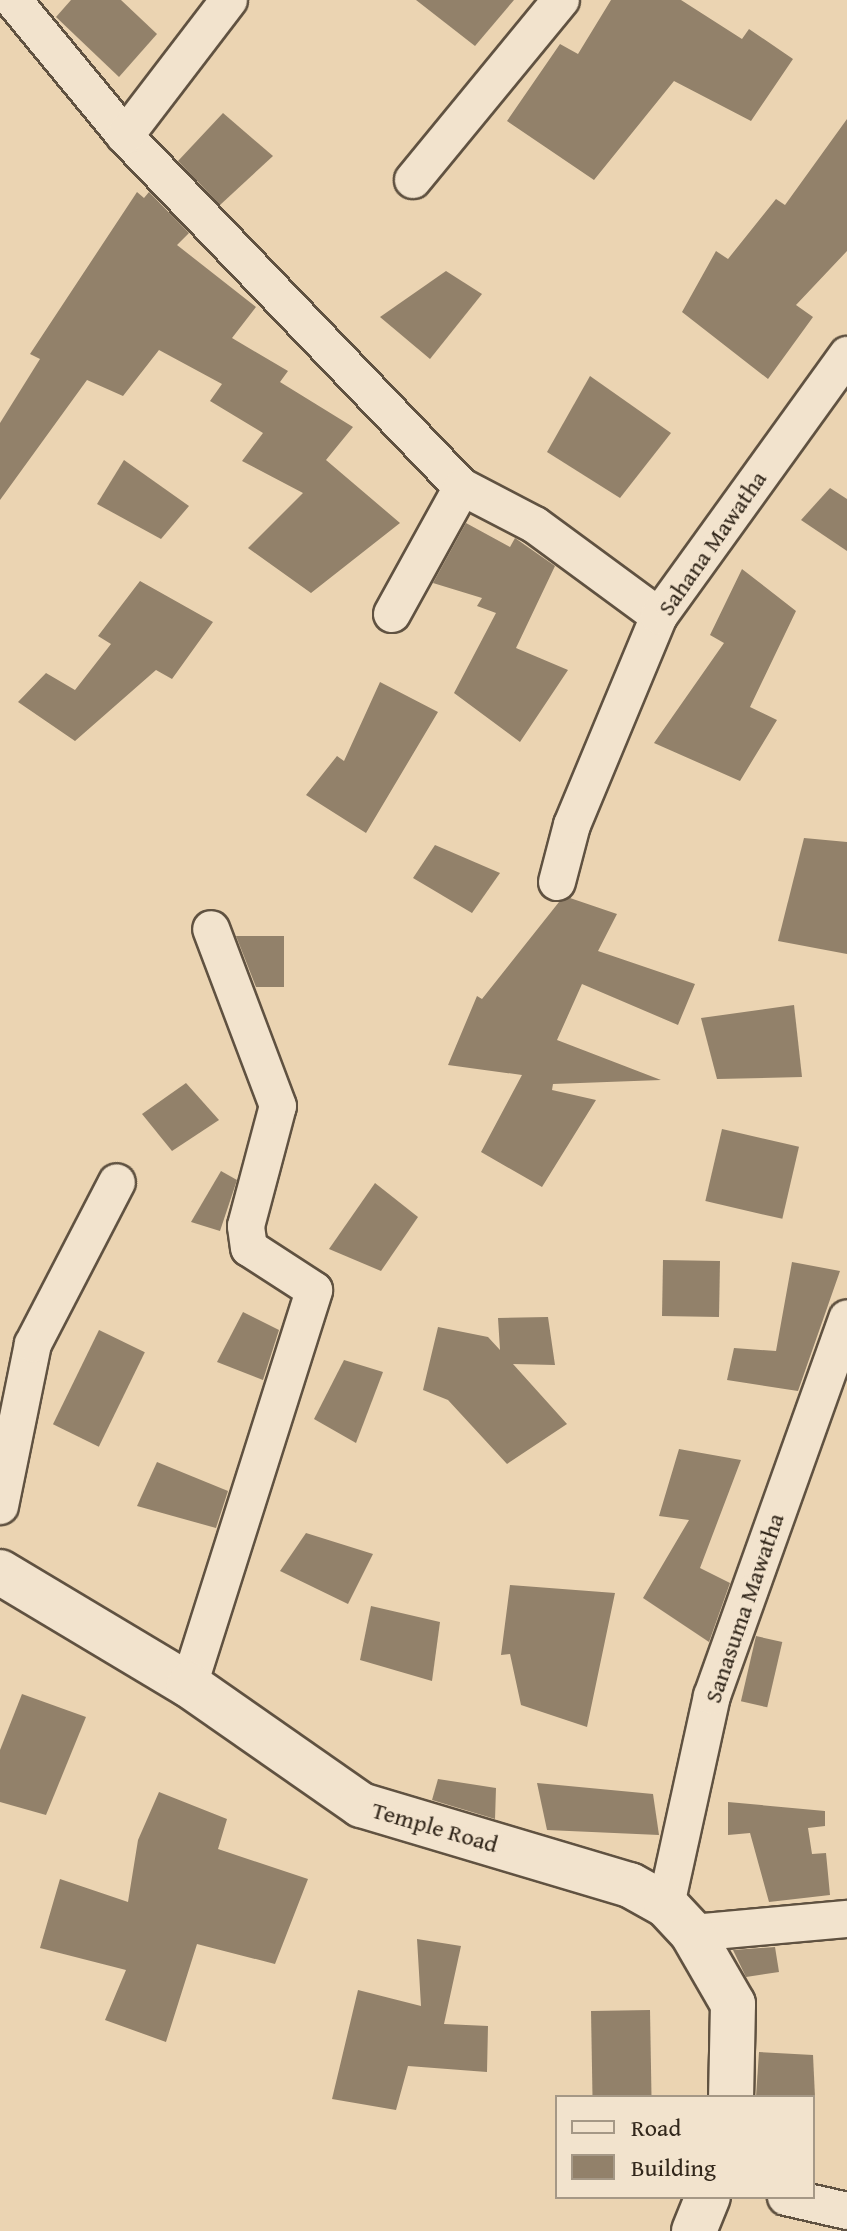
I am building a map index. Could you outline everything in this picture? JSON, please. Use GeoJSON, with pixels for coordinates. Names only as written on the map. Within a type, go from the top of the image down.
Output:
{"type":"FeatureCollection","features":[{"type":"Feature","properties":{"kind":"street"},"geometry":{"type":"LineString","coordinates":[[13,0],[125,136],[462,487],[535,525],[659,616]]}},
{"type":"Feature","properties":{"kind":"street"},"geometry":{"type":"LineString","coordinates":[[125,136],[229,0]]}},
{"type":"Feature","properties":{"kind":"street"},"geometry":{"type":"LineString","coordinates":[[413,180],[561,0]]}},
{"type":"Feature","properties":{"kind":"street","name":"Sahana Mawatha"},"geometry":{"type":"LineString","coordinates":[[557,882],[572,825],[659,616],[844,364]]}},
{"type":"Feature","properties":{"kind":"street"},"geometry":{"type":"LineString","coordinates":[[392,614],[462,487]]}},
{"type":"Feature","properties":{"kind":"street"},"geometry":{"type":"LineString","coordinates":[[189,1685],[314,1290],[249,1248],[246,1226],[278,1106],[211,929]]}},
{"type":"Feature","properties":{"kind":"street"},"geometry":{"type":"LineString","coordinates":[[0,1506],[33,1344],[117,1182]]}},
{"type":"Feature","properties":{"kind":"street","name":"Sanasuma Mawatha"},"geometry":{"type":"LineString","coordinates":[[679,1919],[712,1696],[847,1318]]}},
{"type":"Feature","properties":{"kind":"street","name":"Temple Road"},"geometry":{"type":"LineString","coordinates":[[0,1572],[189,1685],[361,1805],[630,1885],[679,1919]]}},
{"type":"Feature","properties":{"kind":"street"},"geometry":{"type":"LineString","coordinates":[[679,1919],[847,1919]]}},
{"type":"Feature","properties":{"kind":"street"},"geometry":{"type":"LineString","coordinates":[[679,1919],[733,2004],[731,2095]]}},
{"type":"Feature","properties":{"kind":"street"},"geometry":{"type":"LineString","coordinates":[[694,2231],[707,2199]]}},
{"type":"Feature","properties":{"kind":"street"},"geometry":{"type":"LineString","coordinates":[[795,2199],[847,2211]]}},
{"type":"Feature","properties":{"kind":"building"},"geometry":{"type":"Polygon","coordinates":[[[71,0],[121,0],[157,34],[119,77],[56,17],[71,0]]]}},
{"type":"Feature","properties":{"kind":"building"},"geometry":{"type":"Polygon","coordinates":[[[416,0],[514,0],[475,46],[416,0]]]}},
{"type":"Feature","properties":{"kind":"building"},"geometry":{"type":"Polygon","coordinates":[[[611,0],[681,0],[742,39],[749,29],[793,59],[751,121],[674,81],[594,180],[507,121],[560,44],[578,54],[611,0]]]}},
{"type":"Feature","properties":{"kind":"building"},"geometry":{"type":"Polygon","coordinates":[[[223,113],[273,156],[220,205],[178,161],[223,113]]]}},
{"type":"Feature","properties":{"kind":"building"},"geometry":{"type":"Polygon","coordinates":[[[847,119],[847,251],[796,305],[813,317],[768,379],[682,312],[716,251],[728,259],[776,199],[785,205],[847,119]]]}},
{"type":"Feature","properties":{"kind":"building"},"geometry":{"type":"Polygon","coordinates":[[[137,192],[144,198],[149,192],[189,233],[177,245],[256,307],[232,338],[288,371],[280,382],[353,427],[326,460],[400,523],[311,593],[248,548],[303,493],[242,461],[263,433],[210,401],[222,384],[159,350],[123,396],[87,380],[0,500],[0,423],[40,359],[30,354],[137,192]]]}},
{"type":"Feature","properties":{"kind":"building"},"geometry":{"type":"Polygon","coordinates":[[[446,271],[482,294],[430,359],[380,317],[446,271]]]}},
{"type":"Feature","properties":{"kind":"building"},"geometry":{"type":"Polygon","coordinates":[[[590,376],[671,433],[620,498],[547,452],[590,376]]]}},
{"type":"Feature","properties":{"kind":"building"},"geometry":{"type":"Polygon","coordinates":[[[124,460],[189,506],[161,539],[97,504],[124,460]]]}},
{"type":"Feature","properties":{"kind":"building"},"geometry":{"type":"Polygon","coordinates":[[[830,488],[847,499],[847,551],[801,520],[830,488]]]}},
{"type":"Feature","properties":{"kind":"building"},"geometry":{"type":"Polygon","coordinates":[[[466,523],[510,547],[515,538],[555,566],[516,648],[568,670],[520,742],[454,693],[496,613],[477,606],[482,598],[433,583],[466,523]]]}},
{"type":"Feature","properties":{"kind":"building"},"geometry":{"type":"Polygon","coordinates":[[[742,569],[796,611],[750,707],[777,720],[740,781],[654,743],[724,643],[710,635],[742,569]]]}},
{"type":"Feature","properties":{"kind":"building"},"geometry":{"type":"Polygon","coordinates":[[[140,581],[213,622],[172,679],[156,670],[75,741],[18,702],[46,673],[75,690],[111,644],[98,636],[140,581]]]}},
{"type":"Feature","properties":{"kind":"building"},"geometry":{"type":"Polygon","coordinates":[[[380,682],[438,712],[366,833],[306,795],[337,756],[344,761],[380,682]]]}},
{"type":"Feature","properties":{"kind":"building"},"geometry":{"type":"Polygon","coordinates":[[[804,838],[847,842],[847,954],[778,941],[804,838]]]}},
{"type":"Feature","properties":{"kind":"building"},"geometry":{"type":"Polygon","coordinates":[[[435,845],[500,873],[472,913],[413,878],[435,845]]]}},
{"type":"Feature","properties":{"kind":"building"},"geometry":{"type":"Polygon","coordinates":[[[570,898],[617,914],[598,951],[695,984],[678,1025],[582,984],[557,1040],[661,1080],[553,1084],[552,1090],[596,1100],[542,1187],[481,1152],[522,1075],[448,1065],[477,996],[482,999],[559,902],[570,898]]]}},
{"type":"Feature","properties":{"kind":"building"},"geometry":{"type":"Polygon","coordinates":[[[236,936],[284,936],[284,987],[256,987],[236,936]]]}},
{"type":"Feature","properties":{"kind":"building"},"geometry":{"type":"Polygon","coordinates":[[[794,1005],[802,1077],[717,1079],[701,1018],[794,1005]]]}},
{"type":"Feature","properties":{"kind":"building"},"geometry":{"type":"Polygon","coordinates":[[[186,1083],[219,1120],[172,1151],[142,1114],[186,1083]]]}},
{"type":"Feature","properties":{"kind":"building"},"geometry":{"type":"Polygon","coordinates":[[[722,1129],[799,1147],[782,1219],[705,1201],[722,1129]]]}},
{"type":"Feature","properties":{"kind":"building"},"geometry":{"type":"Polygon","coordinates":[[[221,1171],[237,1180],[220,1231],[191,1222],[221,1171]]]}},
{"type":"Feature","properties":{"kind":"building"},"geometry":{"type":"Polygon","coordinates":[[[375,1183],[418,1217],[381,1271],[329,1249],[375,1183]]]}},
{"type":"Feature","properties":{"kind":"building"},"geometry":{"type":"Polygon","coordinates":[[[663,1260],[720,1261],[719,1317],[662,1316],[663,1260]]]}},
{"type":"Feature","properties":{"kind":"building"},"geometry":{"type":"Polygon","coordinates":[[[792,1262],[840,1271],[798,1391],[727,1380],[734,1348],[776,1351],[792,1262]]]}},
{"type":"Feature","properties":{"kind":"building"},"geometry":{"type":"Polygon","coordinates":[[[243,1312],[279,1330],[263,1380],[217,1362],[243,1312]]]}},
{"type":"Feature","properties":{"kind":"building"},"geometry":{"type":"Polygon","coordinates":[[[548,1317],[555,1365],[513,1364],[567,1424],[507,1464],[448,1400],[423,1390],[438,1327],[488,1337],[500,1350],[498,1318],[548,1317]]]}},
{"type":"Feature","properties":{"kind":"building"},"geometry":{"type":"Polygon","coordinates":[[[99,1330],[145,1352],[99,1447],[53,1424],[99,1330]]]}},
{"type":"Feature","properties":{"kind":"building"},"geometry":{"type":"Polygon","coordinates":[[[344,1360],[383,1372],[356,1443],[314,1419],[344,1360]]]}},
{"type":"Feature","properties":{"kind":"building"},"geometry":{"type":"Polygon","coordinates":[[[679,1449],[741,1460],[700,1568],[730,1583],[709,1642],[643,1598],[689,1520],[659,1516],[679,1449]]]}},
{"type":"Feature","properties":{"kind":"building"},"geometry":{"type":"Polygon","coordinates":[[[157,1462],[228,1491],[216,1528],[137,1506],[157,1462]]]}},
{"type":"Feature","properties":{"kind":"building"},"geometry":{"type":"Polygon","coordinates":[[[306,1533],[373,1554],[348,1604],[280,1571],[306,1533]]]}},
{"type":"Feature","properties":{"kind":"building"},"geometry":{"type":"Polygon","coordinates":[[[510,1585],[615,1593],[587,1727],[521,1705],[510,1654],[501,1655],[510,1585]]]}},
{"type":"Feature","properties":{"kind":"building"},"geometry":{"type":"Polygon","coordinates":[[[371,1606],[440,1622],[432,1681],[360,1660],[371,1606]]]}},
{"type":"Feature","properties":{"kind":"building"},"geometry":{"type":"Polygon","coordinates":[[[756,1636],[782,1642],[767,1707],[741,1701],[756,1636]]]}},
{"type":"Feature","properties":{"kind":"building"},"geometry":{"type":"Polygon","coordinates":[[[22,1694],[86,1717],[46,1815],[0,1802],[0,1750],[22,1694]]]}},
{"type":"Feature","properties":{"kind":"building"},"geometry":{"type":"Polygon","coordinates":[[[438,1779],[496,1788],[495,1819],[432,1800],[438,1779]]]}},
{"type":"Feature","properties":{"kind":"building"},"geometry":{"type":"Polygon","coordinates":[[[537,1783],[653,1794],[659,1835],[547,1830],[537,1783]]]}},
{"type":"Feature","properties":{"kind":"building"},"geometry":{"type":"Polygon","coordinates":[[[159,1792],[227,1819],[218,1849],[308,1879],[275,1964],[197,1944],[166,2042],[105,2020],[126,1970],[40,1948],[60,1879],[128,1902],[138,1840],[159,1792]]]}},
{"type":"Feature","properties":{"kind":"building"},"geometry":{"type":"Polygon","coordinates":[[[728,1802],[825,1811],[825,1826],[808,1828],[812,1854],[826,1853],[830,1895],[769,1902],[750,1833],[728,1835],[728,1802]]]}},
{"type":"Feature","properties":{"kind":"building"},"geometry":{"type":"Polygon","coordinates":[[[417,1939],[461,1946],[444,2024],[488,2026],[487,2072],[408,2066],[396,2110],[332,2099],[358,1990],[421,2006],[417,1939]]]}},
{"type":"Feature","properties":{"kind":"building"},"geometry":{"type":"Polygon","coordinates":[[[775,1947],[779,1972],[746,1977],[733,1950],[775,1947]]]}},
{"type":"Feature","properties":{"kind":"building"},"geometry":{"type":"Polygon","coordinates":[[[650,2010],[651,2095],[592,2095],[591,2011],[650,2010]]]}},
{"type":"Feature","properties":{"kind":"building"},"geometry":{"type":"Polygon","coordinates":[[[759,2052],[813,2055],[815,2095],[756,2095],[759,2052]]]}}]}
